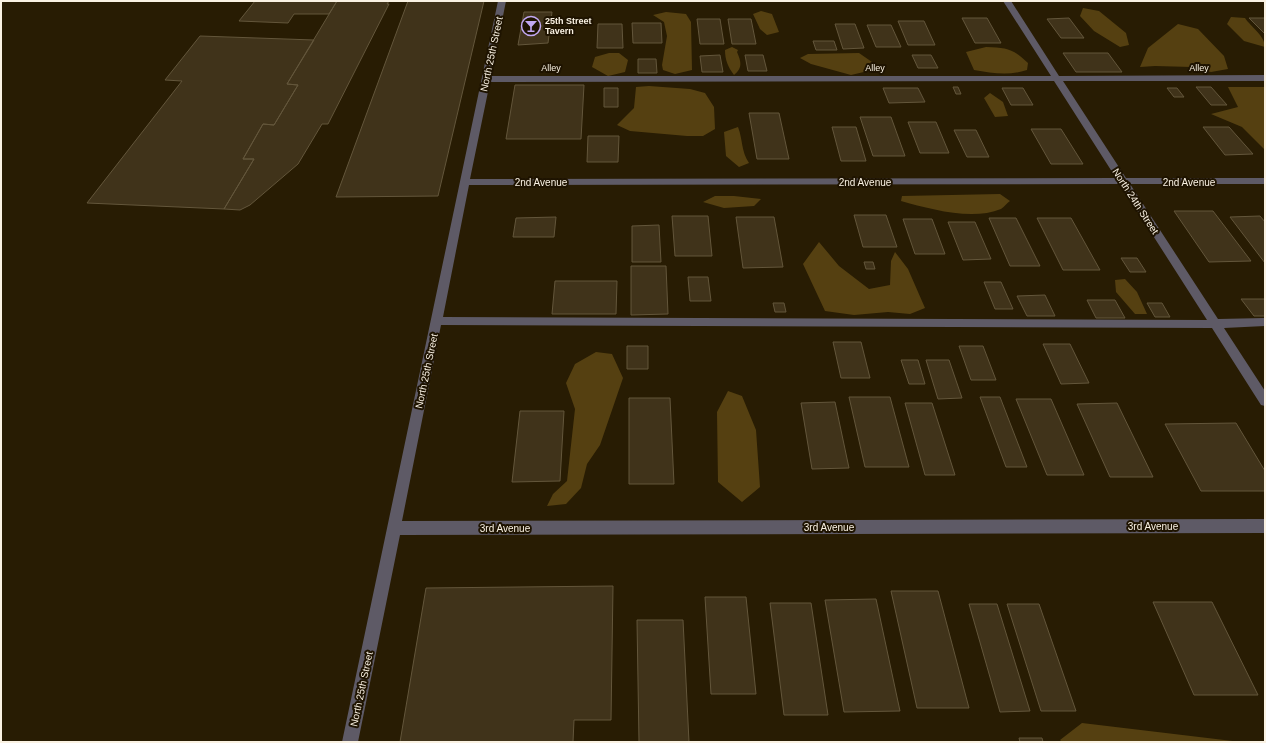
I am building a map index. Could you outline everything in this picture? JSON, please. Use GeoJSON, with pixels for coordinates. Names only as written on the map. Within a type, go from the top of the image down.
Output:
{"type":"FeatureCollection","features":[{"type":"Feature","properties":{"kind":"street","name":"North 25th Street"},"geometry":{"type":"LineString","coordinates":[[350,742],[502,1]]}},
{"type":"Feature","properties":{"kind":"street","name":"North 24th Street"},"geometry":{"type":"LineString","coordinates":[[1007,1],[1265,401]]}},
{"type":"Feature","properties":{"kind":"street","name":"Alley"},"geometry":{"type":"LineString","coordinates":[[486,79],[1265,78]]}},
{"type":"Feature","properties":{"kind":"street","name":"2nd Avenue"},"geometry":{"type":"LineString","coordinates":[[465,182],[1265,182]]}},
{"type":"Feature","properties":{"kind":"street"},"geometry":{"type":"LineString","coordinates":[[436,321],[1185,325],[1265,322]]}},
{"type":"Feature","properties":{"kind":"street","name":"3rd Avenue"},"geometry":{"type":"LineString","coordinates":[[394,528],[1265,526]]}},
{"type":"Feature","properties":{"kind":"shaded area"},"geometry":{"type":"Polygon","coordinates":[[[1083,8],[1099,11],[1126,33],[1129,45],[1120,47],[1094,31],[1080,16],[1083,8]]]}},
{"type":"Feature","properties":{"kind":"shaded area"},"geometry":{"type":"Polygon","coordinates":[[[761,11],[772,14],[779,32],[767,35],[760,29],[753,14],[761,11]]]}},
{"type":"Feature","properties":{"kind":"shaded area"},"geometry":{"type":"Polygon","coordinates":[[[666,12],[686,14],[691,22],[692,70],[675,74],[663,70],[662,65],[667,36],[664,22],[653,15],[666,12]]]}},
{"type":"Feature","properties":{"kind":"shaded area"},"geometry":{"type":"Polygon","coordinates":[[[1231,17],[1245,18],[1263,39],[1265,47],[1244,41],[1227,24],[1231,17]]]}},
{"type":"Feature","properties":{"kind":"shaded area"},"geometry":{"type":"Polygon","coordinates":[[[1178,24],[1198,29],[1224,56],[1228,69],[1211,72],[1192,67],[1140,67],[1148,48],[1178,24]]]}},
{"type":"Feature","properties":{"kind":"shaded area"},"geometry":{"type":"Polygon","coordinates":[[[732,47],[738,50],[737,52],[740,61],[739,70],[734,75],[727,63],[725,54],[725,50],[732,47]]]}},
{"type":"Feature","properties":{"kind":"shaded area"},"geometry":{"type":"Polygon","coordinates":[[[986,47],[1009,50],[1018,54],[1028,63],[1027,70],[1014,73],[994,73],[974,70],[966,52],[986,47]]]}},
{"type":"Feature","properties":{"kind":"shaded area"},"geometry":{"type":"Polygon","coordinates":[[[609,53],[619,53],[628,60],[625,72],[608,76],[592,67],[595,57],[609,53]]]}},
{"type":"Feature","properties":{"kind":"shaded area"},"geometry":{"type":"Polygon","coordinates":[[[859,53],[872,62],[868,71],[851,75],[811,64],[800,58],[808,54],[859,53]]]}},
{"type":"Feature","properties":{"kind":"shaded area"},"geometry":{"type":"Polygon","coordinates":[[[649,86],[690,89],[705,93],[714,107],[715,129],[703,136],[687,136],[630,131],[617,125],[634,108],[636,87],[649,86]]]}},
{"type":"Feature","properties":{"kind":"shaded area"},"geometry":{"type":"Polygon","coordinates":[[[1228,87],[1265,87],[1265,150],[1242,127],[1211,114],[1238,107],[1228,87]]]}},
{"type":"Feature","properties":{"kind":"shaded area"},"geometry":{"type":"Polygon","coordinates":[[[990,93],[1003,102],[1008,116],[995,117],[984,98],[990,93]]]}},
{"type":"Feature","properties":{"kind":"shaded area"},"geometry":{"type":"Polygon","coordinates":[[[738,127],[746,159],[749,163],[739,167],[726,156],[724,132],[738,127]]]}},
{"type":"Feature","properties":{"kind":"shaded area"},"geometry":{"type":"Polygon","coordinates":[[[1000,194],[1010,201],[1001,209],[977,214],[964,214],[938,210],[901,201],[902,196],[1000,194]]]}},
{"type":"Feature","properties":{"kind":"shaded area"},"geometry":{"type":"Polygon","coordinates":[[[715,196],[734,196],[761,199],[754,206],[724,208],[703,202],[715,196]]]}},
{"type":"Feature","properties":{"kind":"shaded area"},"geometry":{"type":"Polygon","coordinates":[[[819,242],[839,266],[869,289],[890,285],[891,261],[895,252],[908,269],[925,308],[910,314],[888,312],[854,315],[825,311],[803,264],[819,242]]]}},
{"type":"Feature","properties":{"kind":"shaded area"},"geometry":{"type":"Polygon","coordinates":[[[1125,279],[1137,292],[1147,314],[1135,314],[1116,292],[1115,280],[1125,279]]]}},
{"type":"Feature","properties":{"kind":"shaded area"},"geometry":{"type":"Polygon","coordinates":[[[596,352],[612,354],[623,378],[600,445],[587,464],[581,488],[566,504],[547,506],[553,494],[567,481],[575,409],[566,383],[575,364],[596,352]]]}},
{"type":"Feature","properties":{"kind":"shaded area"},"geometry":{"type":"Polygon","coordinates":[[[728,391],[742,396],[756,430],[760,487],[742,502],[718,482],[717,412],[728,391]]]}},
{"type":"Feature","properties":{"kind":"shaded area"},"geometry":{"type":"Polygon","coordinates":[[[1082,723],[1241,742],[1062,742],[1060,740],[1082,723]]]}},
{"type":"Feature","properties":{"kind":"building"},"geometry":{"type":"Polygon","coordinates":[[[255,1],[337,1],[329,14],[294,14],[288,23],[239,21],[255,1]]]}},
{"type":"Feature","properties":{"kind":"building"},"geometry":{"type":"Polygon","coordinates":[[[337,1],[389,1],[387,4],[389,4],[328,124],[322,124],[298,164],[250,205],[240,210],[224,209],[254,159],[243,159],[263,124],[274,125],[298,85],[287,84],[337,1]]]}},
{"type":"Feature","properties":{"kind":"building"},"geometry":{"type":"Polygon","coordinates":[[[408,1],[484,1],[438,196],[336,197],[408,1]]]}},
{"type":"Feature","properties":{"kind":"building"},"geometry":{"type":"Polygon","coordinates":[[[524,12],[552,12],[548,43],[518,45],[524,12]]]}},
{"type":"Feature","properties":{"kind":"building"},"geometry":{"type":"Polygon","coordinates":[[[962,18],[987,18],[1001,43],[975,43],[962,18]]]}},
{"type":"Feature","properties":{"kind":"building"},"geometry":{"type":"Polygon","coordinates":[[[1069,18],[1084,38],[1061,38],[1047,19],[1069,18]]]}},
{"type":"Feature","properties":{"kind":"building"},"geometry":{"type":"Polygon","coordinates":[[[1249,18],[1265,18],[1265,34],[1249,18]]]}},
{"type":"Feature","properties":{"kind":"building"},"geometry":{"type":"Polygon","coordinates":[[[697,19],[720,19],[724,44],[700,44],[697,19]]]}},
{"type":"Feature","properties":{"kind":"building"},"geometry":{"type":"Polygon","coordinates":[[[728,19],[751,19],[756,44],[732,44],[728,19]]]}},
{"type":"Feature","properties":{"kind":"building"},"geometry":{"type":"Polygon","coordinates":[[[898,21],[924,21],[935,45],[908,45],[898,21]]]}},
{"type":"Feature","properties":{"kind":"building"},"geometry":{"type":"Polygon","coordinates":[[[632,23],[661,23],[662,43],[633,43],[632,23]]]}},
{"type":"Feature","properties":{"kind":"building"},"geometry":{"type":"Polygon","coordinates":[[[598,24],[622,24],[623,48],[597,48],[598,24]]]}},
{"type":"Feature","properties":{"kind":"building"},"geometry":{"type":"Polygon","coordinates":[[[835,24],[855,24],[864,48],[843,49],[835,24]]]}},
{"type":"Feature","properties":{"kind":"building"},"geometry":{"type":"Polygon","coordinates":[[[867,25],[891,25],[901,47],[876,47],[867,25]]]}},
{"type":"Feature","properties":{"kind":"building"},"geometry":{"type":"Polygon","coordinates":[[[200,36],[314,40],[287,84],[298,85],[274,125],[263,124],[243,159],[254,159],[224,209],[87,203],[182,81],[165,80],[200,36]]]}},
{"type":"Feature","properties":{"kind":"building"},"geometry":{"type":"Polygon","coordinates":[[[813,41],[834,41],[837,50],[816,50],[813,41]]]}},
{"type":"Feature","properties":{"kind":"building"},"geometry":{"type":"Polygon","coordinates":[[[1063,53],[1108,53],[1122,72],[1076,72],[1063,53]]]}},
{"type":"Feature","properties":{"kind":"building"},"geometry":{"type":"Polygon","coordinates":[[[720,55],[723,72],[702,72],[700,56],[720,55]]]}},
{"type":"Feature","properties":{"kind":"building"},"geometry":{"type":"Polygon","coordinates":[[[745,55],[763,55],[767,71],[748,71],[745,55]]]}},
{"type":"Feature","properties":{"kind":"building"},"geometry":{"type":"Polygon","coordinates":[[[912,55],[931,55],[938,68],[918,68],[912,55]]]}},
{"type":"Feature","properties":{"kind":"building"},"geometry":{"type":"Polygon","coordinates":[[[638,59],[656,59],[657,73],[638,73],[638,59]]]}},
{"type":"Feature","properties":{"kind":"building"},"geometry":{"type":"Polygon","coordinates":[[[515,85],[584,85],[581,139],[506,139],[515,85]]]}},
{"type":"Feature","properties":{"kind":"building"},"geometry":{"type":"Polygon","coordinates":[[[953,87],[958,87],[961,94],[956,94],[953,87]]]}},
{"type":"Feature","properties":{"kind":"building"},"geometry":{"type":"Polygon","coordinates":[[[1196,87],[1211,87],[1227,105],[1211,105],[1196,87]]]}},
{"type":"Feature","properties":{"kind":"building"},"geometry":{"type":"Polygon","coordinates":[[[604,88],[618,88],[618,107],[604,107],[604,88]]]}},
{"type":"Feature","properties":{"kind":"building"},"geometry":{"type":"Polygon","coordinates":[[[883,88],[918,88],[925,102],[889,103],[883,88]]]}},
{"type":"Feature","properties":{"kind":"building"},"geometry":{"type":"Polygon","coordinates":[[[1002,88],[1023,88],[1033,105],[1011,105],[1002,88]]]}},
{"type":"Feature","properties":{"kind":"building"},"geometry":{"type":"Polygon","coordinates":[[[1167,88],[1177,88],[1184,97],[1174,97],[1167,88]]]}},
{"type":"Feature","properties":{"kind":"building"},"geometry":{"type":"Polygon","coordinates":[[[749,113],[779,113],[789,159],[757,159],[749,113]]]}},
{"type":"Feature","properties":{"kind":"building"},"geometry":{"type":"Polygon","coordinates":[[[860,117],[891,117],[905,156],[873,156],[860,117]]]}},
{"type":"Feature","properties":{"kind":"building"},"geometry":{"type":"Polygon","coordinates":[[[908,122],[936,122],[949,153],[920,153],[908,122]]]}},
{"type":"Feature","properties":{"kind":"building"},"geometry":{"type":"Polygon","coordinates":[[[832,127],[856,127],[866,161],[841,161],[832,127]]]}},
{"type":"Feature","properties":{"kind":"building"},"geometry":{"type":"Polygon","coordinates":[[[1203,127],[1229,127],[1253,154],[1225,155],[1203,127]]]}},
{"type":"Feature","properties":{"kind":"building"},"geometry":{"type":"Polygon","coordinates":[[[1031,129],[1061,129],[1083,164],[1051,164],[1031,129]]]}},
{"type":"Feature","properties":{"kind":"building"},"geometry":{"type":"Polygon","coordinates":[[[954,130],[976,130],[989,157],[967,157],[954,130]]]}},
{"type":"Feature","properties":{"kind":"building"},"geometry":{"type":"Polygon","coordinates":[[[588,136],[619,136],[618,162],[587,162],[588,136]]]}},
{"type":"Feature","properties":{"kind":"building"},"geometry":{"type":"Polygon","coordinates":[[[1174,211],[1213,211],[1251,261],[1209,262],[1174,211]]]}},
{"type":"Feature","properties":{"kind":"building"},"geometry":{"type":"Polygon","coordinates":[[[854,215],[886,215],[897,247],[863,247],[854,215]]]}},
{"type":"Feature","properties":{"kind":"building"},"geometry":{"type":"Polygon","coordinates":[[[672,216],[708,216],[712,256],[675,256],[672,216]]]}},
{"type":"Feature","properties":{"kind":"building"},"geometry":{"type":"Polygon","coordinates":[[[1260,216],[1265,222],[1265,263],[1230,217],[1260,216]]]}},
{"type":"Feature","properties":{"kind":"building"},"geometry":{"type":"Polygon","coordinates":[[[556,217],[554,237],[513,237],[516,218],[556,217]]]}},
{"type":"Feature","properties":{"kind":"building"},"geometry":{"type":"Polygon","coordinates":[[[736,217],[774,217],[783,267],[743,268],[736,217]]]}},
{"type":"Feature","properties":{"kind":"building"},"geometry":{"type":"Polygon","coordinates":[[[989,218],[1016,218],[1040,266],[1010,266],[989,218]]]}},
{"type":"Feature","properties":{"kind":"building"},"geometry":{"type":"Polygon","coordinates":[[[1037,218],[1071,218],[1100,270],[1063,270],[1037,218]]]}},
{"type":"Feature","properties":{"kind":"building"},"geometry":{"type":"Polygon","coordinates":[[[903,219],[932,219],[945,254],[915,254],[903,219]]]}},
{"type":"Feature","properties":{"kind":"building"},"geometry":{"type":"Polygon","coordinates":[[[948,222],[975,222],[991,259],[963,260],[948,222]]]}},
{"type":"Feature","properties":{"kind":"building"},"geometry":{"type":"Polygon","coordinates":[[[659,225],[661,262],[632,262],[632,226],[659,225]]]}},
{"type":"Feature","properties":{"kind":"building"},"geometry":{"type":"Polygon","coordinates":[[[1121,258],[1137,258],[1146,272],[1130,272],[1121,258]]]}},
{"type":"Feature","properties":{"kind":"building"},"geometry":{"type":"Polygon","coordinates":[[[864,262],[873,262],[875,269],[866,269],[864,262]]]}},
{"type":"Feature","properties":{"kind":"building"},"geometry":{"type":"Polygon","coordinates":[[[631,266],[666,266],[668,314],[631,315],[631,266]]]}},
{"type":"Feature","properties":{"kind":"building"},"geometry":{"type":"Polygon","coordinates":[[[688,277],[708,277],[711,301],[690,301],[688,277]]]}},
{"type":"Feature","properties":{"kind":"building"},"geometry":{"type":"Polygon","coordinates":[[[555,281],[617,281],[616,314],[552,314],[555,281]]]}},
{"type":"Feature","properties":{"kind":"building"},"geometry":{"type":"Polygon","coordinates":[[[984,282],[1001,282],[1013,309],[995,309],[984,282]]]}},
{"type":"Feature","properties":{"kind":"building"},"geometry":{"type":"Polygon","coordinates":[[[1045,295],[1055,316],[1027,316],[1017,296],[1045,295]]]}},
{"type":"Feature","properties":{"kind":"building"},"geometry":{"type":"Polygon","coordinates":[[[1241,299],[1265,299],[1265,316],[1254,316],[1241,299]]]}},
{"type":"Feature","properties":{"kind":"building"},"geometry":{"type":"Polygon","coordinates":[[[1087,300],[1115,300],[1125,318],[1096,318],[1087,300]]]}},
{"type":"Feature","properties":{"kind":"building"},"geometry":{"type":"Polygon","coordinates":[[[773,303],[784,303],[786,312],[775,312],[773,303]]]}},
{"type":"Feature","properties":{"kind":"building"},"geometry":{"type":"Polygon","coordinates":[[[1147,303],[1162,303],[1170,317],[1155,317],[1147,303]]]}},
{"type":"Feature","properties":{"kind":"building"},"geometry":{"type":"Polygon","coordinates":[[[833,342],[861,342],[870,378],[841,378],[833,342]]]}},
{"type":"Feature","properties":{"kind":"building"},"geometry":{"type":"Polygon","coordinates":[[[1043,344],[1070,344],[1089,383],[1061,384],[1043,344]]]}},
{"type":"Feature","properties":{"kind":"building"},"geometry":{"type":"Polygon","coordinates":[[[627,346],[648,346],[648,369],[627,369],[627,346]]]}},
{"type":"Feature","properties":{"kind":"building"},"geometry":{"type":"Polygon","coordinates":[[[959,346],[983,346],[996,380],[971,380],[959,346]]]}},
{"type":"Feature","properties":{"kind":"building"},"geometry":{"type":"Polygon","coordinates":[[[901,360],[918,360],[925,384],[909,384],[901,360]]]}},
{"type":"Feature","properties":{"kind":"building"},"geometry":{"type":"Polygon","coordinates":[[[926,360],[949,360],[962,398],[938,399],[926,360]]]}},
{"type":"Feature","properties":{"kind":"building"},"geometry":{"type":"Polygon","coordinates":[[[849,397],[890,397],[909,467],[865,467],[849,397]]]}},
{"type":"Feature","properties":{"kind":"building"},"geometry":{"type":"Polygon","coordinates":[[[980,397],[1000,397],[1027,467],[1006,467],[980,397]]]}},
{"type":"Feature","properties":{"kind":"building"},"geometry":{"type":"Polygon","coordinates":[[[629,398],[670,398],[674,484],[629,484],[629,398]]]}},
{"type":"Feature","properties":{"kind":"building"},"geometry":{"type":"Polygon","coordinates":[[[1016,399],[1051,399],[1084,475],[1047,475],[1016,399]]]}},
{"type":"Feature","properties":{"kind":"building"},"geometry":{"type":"Polygon","coordinates":[[[835,402],[849,468],[812,469],[801,403],[835,402]]]}},
{"type":"Feature","properties":{"kind":"building"},"geometry":{"type":"Polygon","coordinates":[[[905,403],[932,403],[955,475],[925,475],[905,403]]]}},
{"type":"Feature","properties":{"kind":"building"},"geometry":{"type":"Polygon","coordinates":[[[1117,403],[1153,477],[1110,477],[1077,404],[1117,403]]]}},
{"type":"Feature","properties":{"kind":"building"},"geometry":{"type":"Polygon","coordinates":[[[520,411],[564,411],[560,481],[512,482],[520,411]]]}},
{"type":"Feature","properties":{"kind":"building"},"geometry":{"type":"Polygon","coordinates":[[[1236,423],[1265,471],[1265,491],[1201,491],[1165,424],[1236,423]]]}},
{"type":"Feature","properties":{"kind":"building"},"geometry":{"type":"Polygon","coordinates":[[[613,586],[611,720],[574,720],[573,742],[400,742],[426,588],[613,586]]]}},
{"type":"Feature","properties":{"kind":"building"},"geometry":{"type":"Polygon","coordinates":[[[891,591],[938,591],[969,708],[917,708],[891,591]]]}},
{"type":"Feature","properties":{"kind":"building"},"geometry":{"type":"Polygon","coordinates":[[[705,597],[746,597],[756,694],[711,694],[705,597]]]}},
{"type":"Feature","properties":{"kind":"building"},"geometry":{"type":"Polygon","coordinates":[[[876,599],[900,711],[844,712],[825,600],[876,599]]]}},
{"type":"Feature","properties":{"kind":"building"},"geometry":{"type":"Polygon","coordinates":[[[1153,602],[1212,602],[1258,695],[1194,695],[1153,602]]]}},
{"type":"Feature","properties":{"kind":"building"},"geometry":{"type":"Polygon","coordinates":[[[770,603],[811,603],[828,715],[784,715],[770,603]]]}},
{"type":"Feature","properties":{"kind":"building"},"geometry":{"type":"Polygon","coordinates":[[[969,604],[997,604],[1030,711],[1000,712],[969,604]]]}},
{"type":"Feature","properties":{"kind":"building"},"geometry":{"type":"Polygon","coordinates":[[[1007,604],[1039,604],[1076,711],[1041,711],[1007,604]]]}},
{"type":"Feature","properties":{"kind":"building"},"geometry":{"type":"Polygon","coordinates":[[[637,620],[683,620],[689,742],[639,742],[637,620]]]}},
{"type":"Feature","properties":{"kind":"building"},"geometry":{"type":"Polygon","coordinates":[[[1019,738],[1042,738],[1043,742],[1020,742],[1019,738]]]}},
{"type":"Feature","properties":{"kind":"place","name":"25th Street Tavern"},"geometry":{"type":"Point","coordinates":[531,26]}}]}
